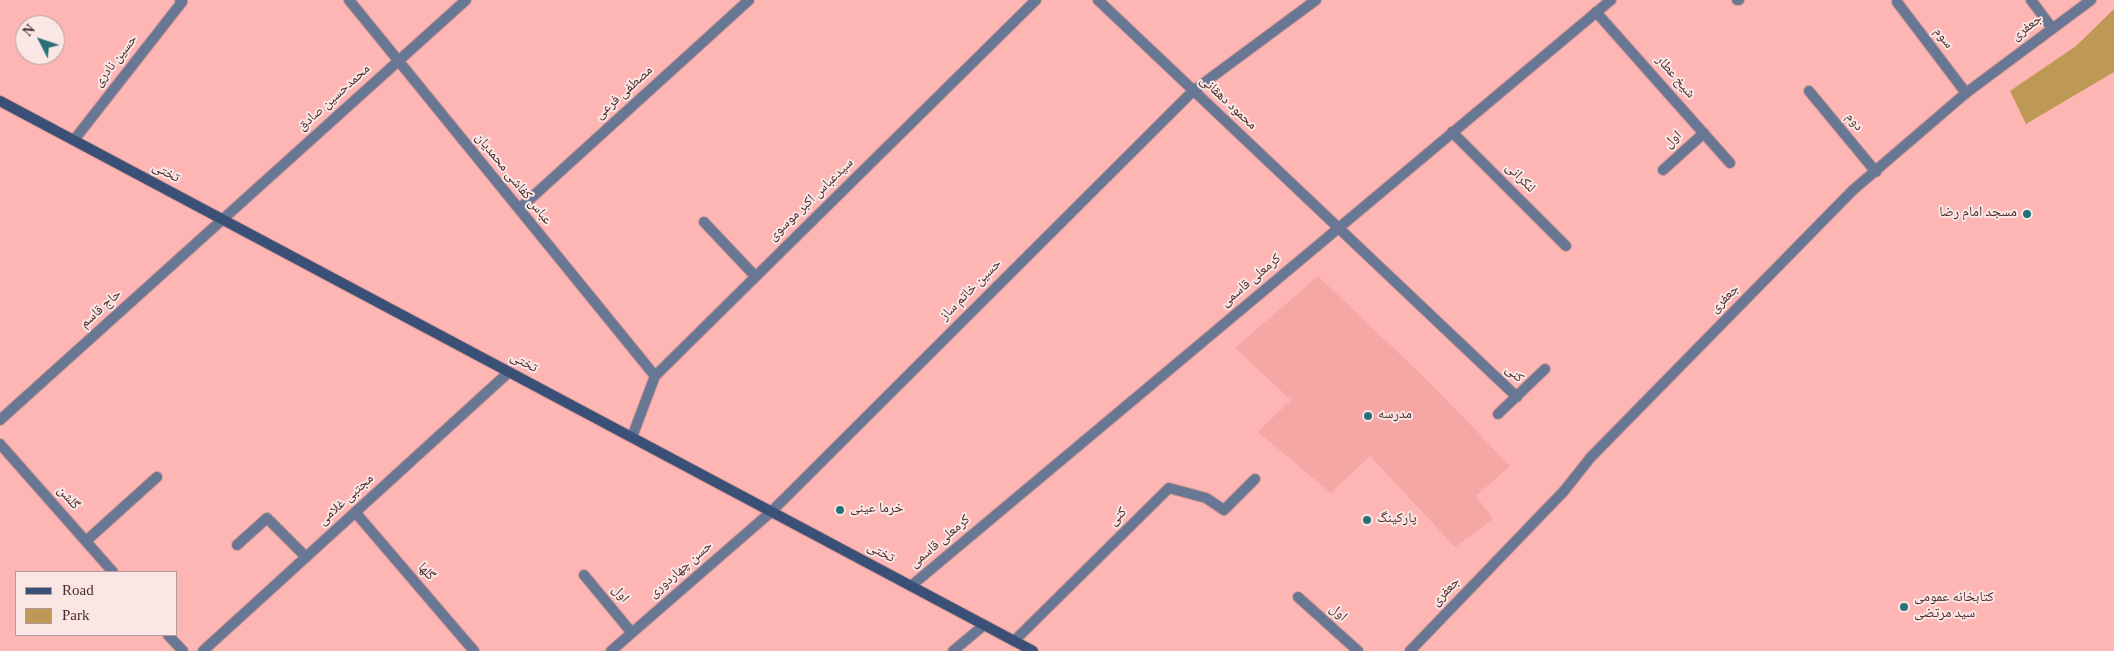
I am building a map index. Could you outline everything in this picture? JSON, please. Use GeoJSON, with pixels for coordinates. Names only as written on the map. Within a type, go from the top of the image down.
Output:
{"type":"FeatureCollection","features":[{"type":"Feature","properties":{"kind":"main road","name":"تختی"},"geometry":{"type":"LineString","coordinates":[[0,101],[1033,651]]}},
{"type":"Feature","properties":{"kind":"street","name":"حسین نادری"},"geometry":{"type":"LineString","coordinates":[[74,140],[182,2],[180,0]]}},
{"type":"Feature","properties":{"kind":"street","name":"عباس کفاشی محمدیان"},"geometry":{"type":"LineString","coordinates":[[349,0],[655,376]]}},
{"type":"Feature","properties":{"kind":"street","name":"محمدحسین صادق"},"geometry":{"type":"LineString","coordinates":[[222,220],[466,0]]}},
{"type":"Feature","properties":{"kind":"street","name":"مصطفی فرعی"},"geometry":{"type":"LineString","coordinates":[[519,209],[749,0]]}},
{"type":"Feature","properties":{"kind":"street","name":"سیدعباس اکبر موسوی"},"geometry":{"type":"LineString","coordinates":[[632,438],[655,376],[754,276],[1036,0]]}},
{"type":"Feature","properties":{"kind":"street","name":"محمود دهقانی"},"geometry":{"type":"LineString","coordinates":[[1098,0],[1338,228]]}},
{"type":"Feature","properties":{"kind":"street","name":"حسین خاتم ساز"},"geometry":{"type":"LineString","coordinates":[[771,512],[1193,91],[1316,0]]}},
{"type":"Feature","properties":{"kind":"street","name":"کرمعلی قاسمی"},"geometry":{"type":"LineString","coordinates":[[911,586],[1611,0]]}},
{"type":"Feature","properties":{"kind":"street"},"geometry":{"type":"LineString","coordinates":[[2031,0],[2052,28]]}},
{"type":"Feature","properties":{"kind":"street","name":"جعفری"},"geometry":{"type":"LineString","coordinates":[[1410,651],[1564,491],[1591,457],[1852,190],[1876,172],[1966,93],[2090,0]]}},
{"type":"Feature","properties":{"kind":"street","name":"سوم"},"geometry":{"type":"LineString","coordinates":[[1897,2],[1966,93]]}},
{"type":"Feature","properties":{"kind":"street","name":"شیخ عطار"},"geometry":{"type":"LineString","coordinates":[[1596,12],[1730,163]]}},
{"type":"Feature","properties":{"kind":"street","name":"دوم"},"geometry":{"type":"LineString","coordinates":[[1809,91],[1876,172]]}},
{"type":"Feature","properties":{"kind":"street","name":"لنکرانی"},"geometry":{"type":"LineString","coordinates":[[1452,132],[1566,246]]}},
{"type":"Feature","properties":{"kind":"street","name":"اول"},"geometry":{"type":"LineString","coordinates":[[1663,170],[1704,133]]}},
{"type":"Feature","properties":{"kind":"street","name":"حاج قاسم"},"geometry":{"type":"LineString","coordinates":[[0,420],[222,220]]}},
{"type":"Feature","properties":{"kind":"street"},"geometry":{"type":"LineString","coordinates":[[704,222],[754,276]]}},
{"type":"Feature","properties":{"kind":"street","name":"کنی"},"geometry":{"type":"LineString","coordinates":[[1338,228],[1517,397]]}},
{"type":"Feature","properties":{"kind":"street","name":"کنی"},"geometry":{"type":"LineString","coordinates":[[1498,414],[1545,369]]}},
{"type":"Feature","properties":{"kind":"street","name":"مجتبی غلامی"},"geometry":{"type":"LineString","coordinates":[[203,651],[509,372]]}},
{"type":"Feature","properties":{"kind":"street","name":"گلشن"},"geometry":{"type":"LineString","coordinates":[[0,444],[112,571]]}},
{"type":"Feature","properties":{"kind":"street"},"geometry":{"type":"LineString","coordinates":[[86,541],[157,477]]}},
{"type":"Feature","properties":{"kind":"street","name":"کنی"},"geometry":{"type":"LineString","coordinates":[[1014,641],[1169,488],[1206,498],[1224,510],[1255,478]]}},
{"type":"Feature","properties":{"kind":"street","name":"گلها"},"geometry":{"type":"LineString","coordinates":[[355,512],[474,651]]}},
{"type":"Feature","properties":{"kind":"street","name":"حسن چهاردوری"},"geometry":{"type":"LineString","coordinates":[[611,651],[771,512]]}},
{"type":"Feature","properties":{"kind":"street"},"geometry":{"type":"LineString","coordinates":[[237,545],[266,518],[306,556]]}},
{"type":"Feature","properties":{"kind":"street","name":"اول"},"geometry":{"type":"LineString","coordinates":[[584,575],[632,633]]}},
{"type":"Feature","properties":{"kind":"street","name":"اول"},"geometry":{"type":"LineString","coordinates":[[1298,597],[1358,651]]}},
{"type":"Feature","properties":{"kind":"street"},"geometry":{"type":"LineString","coordinates":[[953,651],[984,625]]}},
{"type":"Feature","properties":{"kind":"street"},"geometry":{"type":"LineString","coordinates":[[169,636],[182,651]]}},
{"type":"Feature","properties":{"kind":"shaded area","name":"مدرسه"},"geometry":{"type":"Polygon","coordinates":[[[1318,276],[1432,385],[1510,466],[1476,496],[1493,519],[1455,547],[1370,456],[1331,493],[1258,432],[1291,400],[1235,348],[1318,276]]]}},
{"type":"Feature","properties":{"kind":"green space"},"geometry":{"type":"Polygon","coordinates":[[[2114,9],[2114,72],[2026,124],[2010,91],[2076,46],[2114,9]]]}},
{"type":"Feature","properties":{"kind":"place","name":"مسجد امام رضا"},"geometry":{"type":"Point","coordinates":[2027,214]}},
{"type":"Feature","properties":{"kind":"place","name":"مدرسه"},"geometry":{"type":"Point","coordinates":[1368,416]}},
{"type":"Feature","properties":{"kind":"place","name":"خرما عینی"},"geometry":{"type":"Point","coordinates":[840,510]}},
{"type":"Feature","properties":{"kind":"place","name":"پارکینگ"},"geometry":{"type":"Point","coordinates":[1367,520]}},
{"type":"Feature","properties":{"kind":"place","name":"کتابخانه عمومی سید مرتضی"},"geometry":{"type":"Point","coordinates":[1904,607]}}]}
